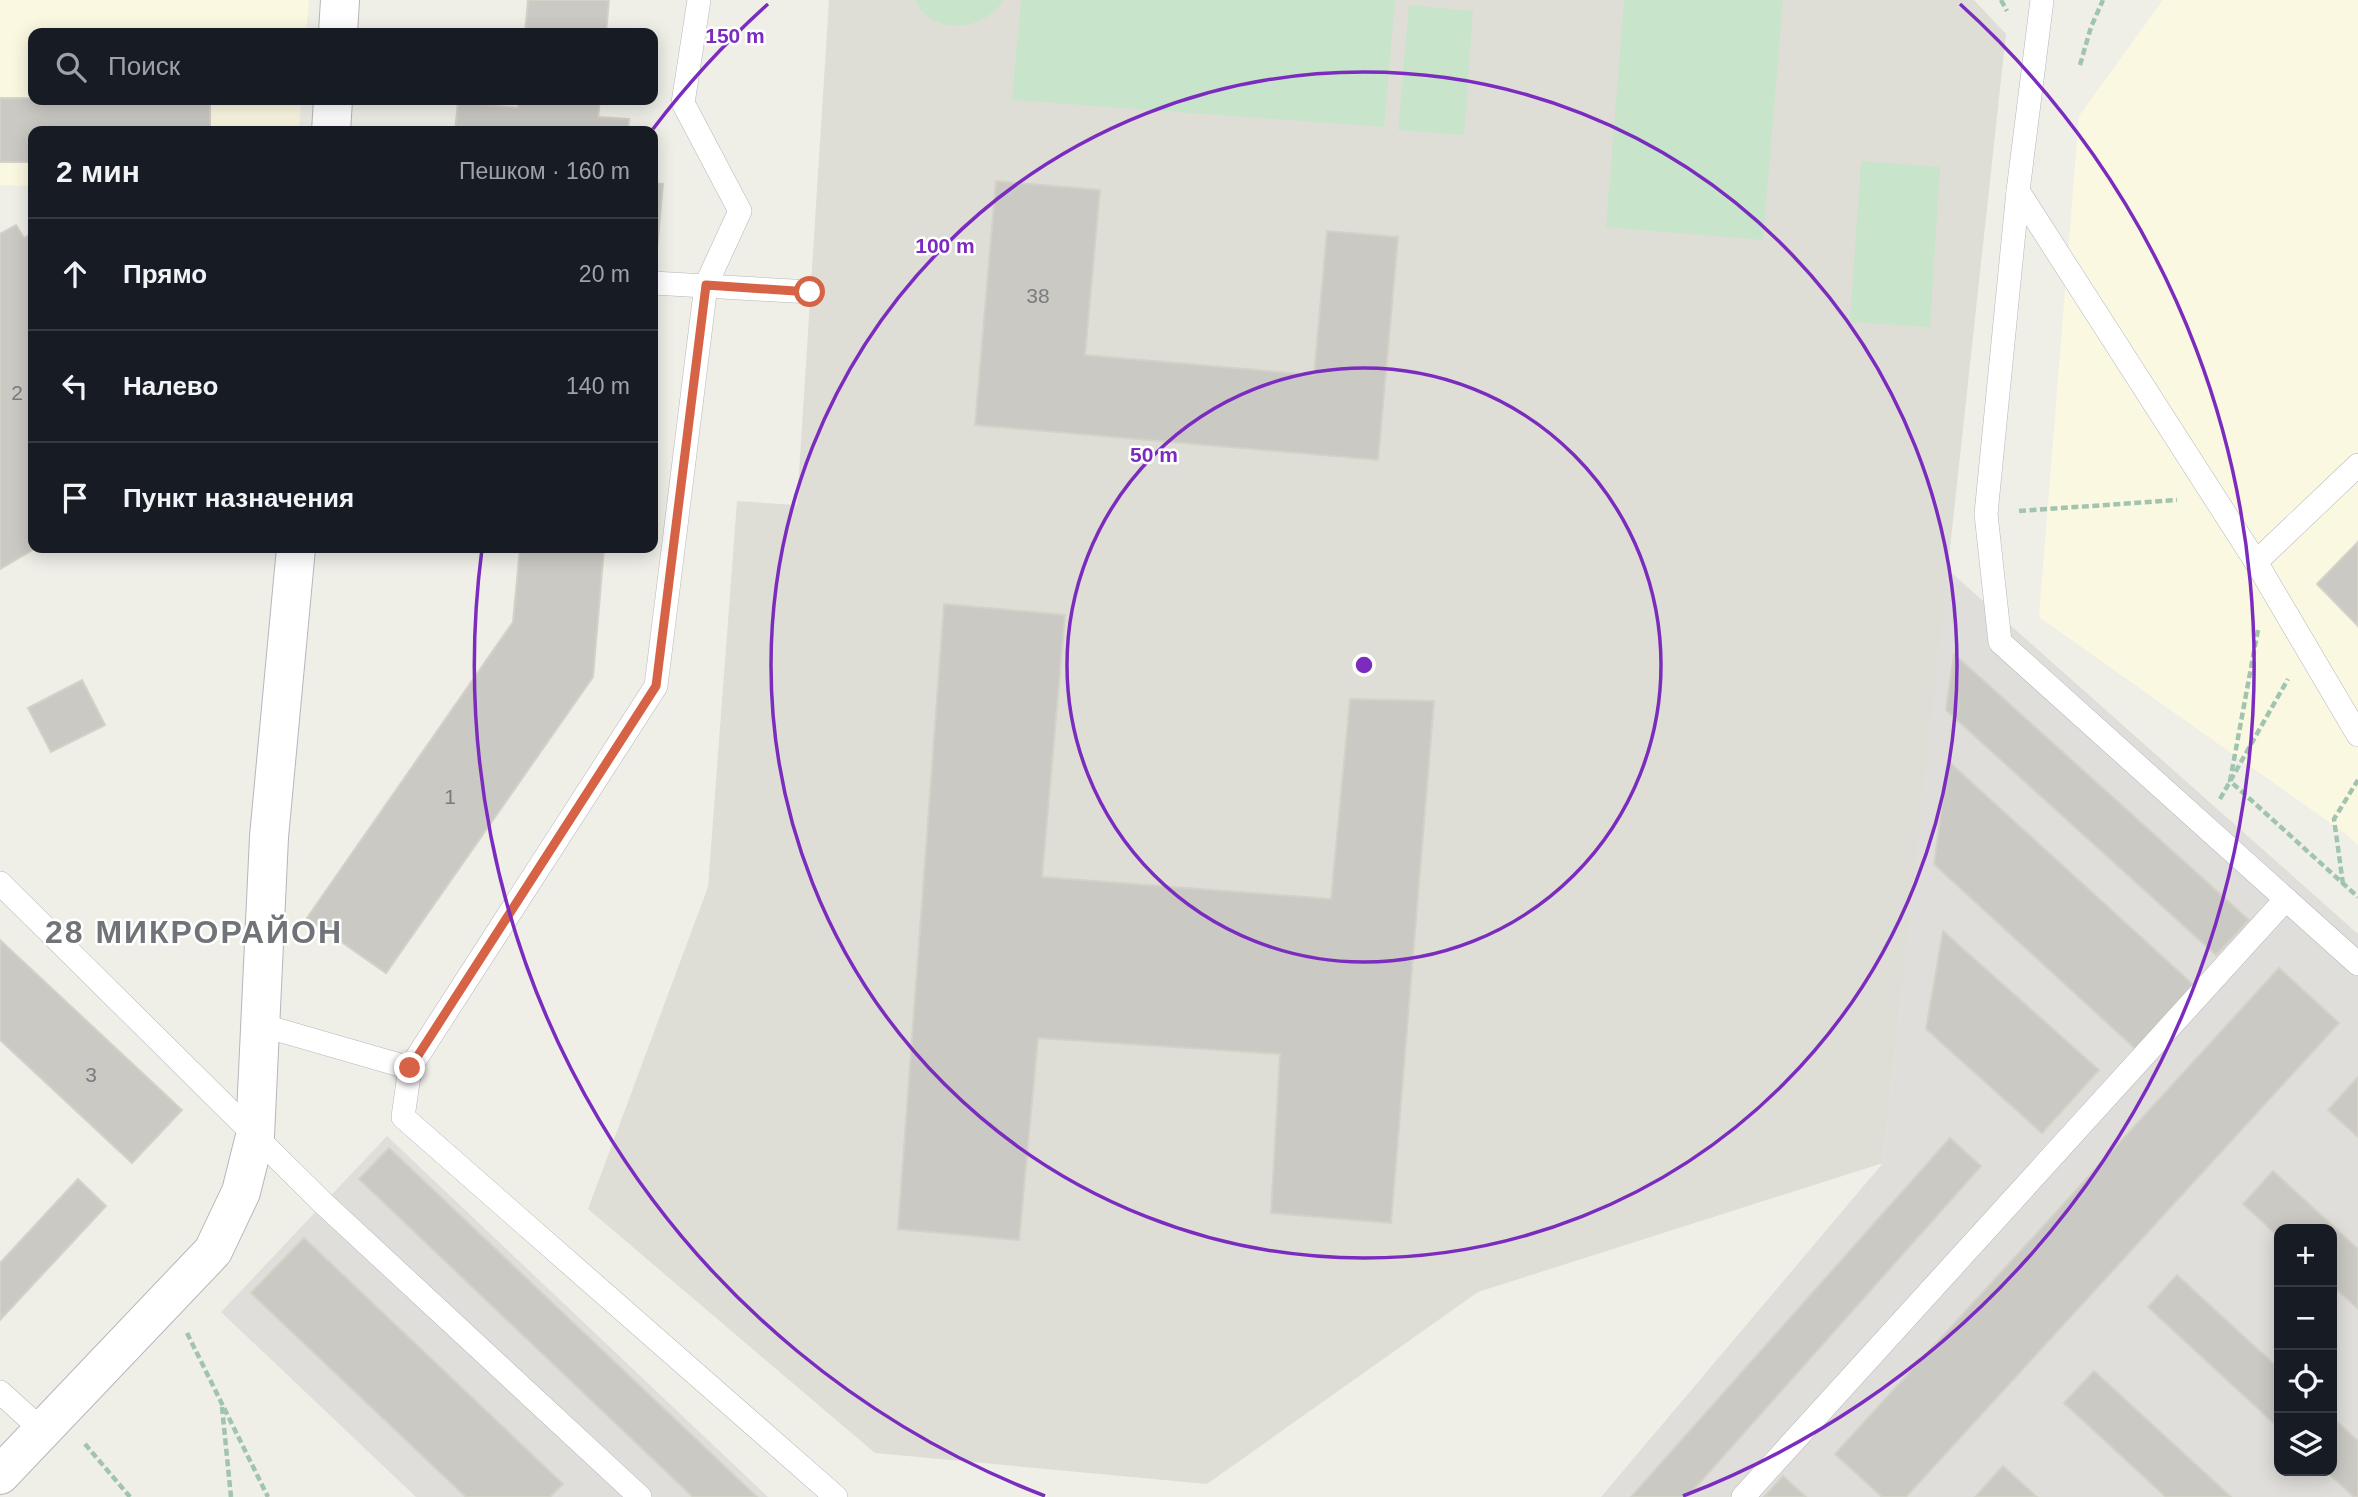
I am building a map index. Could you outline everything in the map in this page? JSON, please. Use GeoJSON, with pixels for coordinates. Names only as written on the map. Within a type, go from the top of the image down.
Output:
{"type":"FeatureCollection","features":[{"type":"Feature","properties":{"kind":"street"},"geometry":{"type":"LineString","coordinates":[[338,28],[340,0]]}},
{"type":"Feature","properties":{"kind":"street"},"geometry":{"type":"LineString","coordinates":[[331,126],[333,105]]}},
{"type":"Feature","properties":{"kind":"street"},"geometry":{"type":"LineString","coordinates":[[0,1475],[214,1251],[241,1192],[255,1136],[269,837],[296,553]]}},
{"type":"Feature","properties":{"kind":"lane"},"geometry":{"type":"LineString","coordinates":[[699,0],[683,103],[740,211],[706,285],[656,686],[410,1068],[403,1117],[836,1497]]}},
{"type":"Feature","properties":{"kind":"lane"},"geometry":{"type":"LineString","coordinates":[[2042,0],[2018,191],[1986,514],[2000,642],[2358,964]]}},
{"type":"Feature","properties":{"kind":"lane"},"geometry":{"type":"LineString","coordinates":[[2018,191],[2262,572],[2358,734]]}},
{"type":"Feature","properties":{"kind":"lane"},"geometry":{"type":"LineString","coordinates":[[658,283],[810,292]]}},
{"type":"Feature","properties":{"kind":"lane"},"geometry":{"type":"LineString","coordinates":[[2262,572],[2358,465]]}},
{"type":"Feature","properties":{"kind":"lane"},"geometry":{"type":"LineString","coordinates":[[0,883],[323,1203],[640,1497]]}},
{"type":"Feature","properties":{"kind":"lane"},"geometry":{"type":"LineString","coordinates":[[1743,1497],[2286,899]]}},
{"type":"Feature","properties":{"kind":"lane"},"geometry":{"type":"LineString","coordinates":[[261,1025],[410,1068]]}},
{"type":"Feature","properties":{"kind":"lane"},"geometry":{"type":"LineString","coordinates":[[0,1392],[51,1422]]}},
{"type":"Feature","properties":{"kind":"path"},"geometry":{"type":"LineString","coordinates":[[2080,65],[2091,27],[2103,0]]}},
{"type":"Feature","properties":{"kind":"path"},"geometry":{"type":"LineString","coordinates":[[1986,514],[2215,497]]}},
{"type":"Feature","properties":{"kind":"path"},"geometry":{"type":"LineString","coordinates":[[2230,781],[2262,572]]}},
{"type":"Feature","properties":{"kind":"path"},"geometry":{"type":"LineString","coordinates":[[2204,828],[2307,648]]}},
{"type":"Feature","properties":{"kind":"path"},"geometry":{"type":"LineString","coordinates":[[2343,884],[2334,819],[2358,780]]}},
{"type":"Feature","properties":{"kind":"path"},"geometry":{"type":"LineString","coordinates":[[2230,781],[2358,897]]}},
{"type":"Feature","properties":{"kind":"path"},"geometry":{"type":"LineString","coordinates":[[170,1298],[268,1497]]}},
{"type":"Feature","properties":{"kind":"path"},"geometry":{"type":"LineString","coordinates":[[222,1403],[231,1497]]}},
{"type":"Feature","properties":{"kind":"path"},"geometry":{"type":"LineString","coordinates":[[51,1422],[130,1497]]}},
{"type":"Feature","properties":{"kind":"shaded area"},"geometry":{"type":"Polygon","coordinates":[[[0,0],[309,0],[306,28],[28,28],[28,105],[301,105],[299,126],[28,126],[28,186],[0,185],[0,0]]]}},
{"type":"Feature","properties":{"kind":"shaded area"},"geometry":{"type":"Polygon","coordinates":[[[829,0],[1974,0],[2006,34],[1883,1163],[1478,1292],[1207,1484],[875,1453],[588,1209],[708,887],[737,501],[797,505],[829,0]]]}},
{"type":"Feature","properties":{"kind":"shaded area"},"geometry":{"type":"Polygon","coordinates":[[[2163,0],[2358,0],[2358,845],[2039,617],[2079,116],[2163,0]]]}},
{"type":"Feature","properties":{"kind":"shaded area"},"geometry":{"type":"Polygon","coordinates":[[[1947,569],[2358,934],[2358,1497],[1601,1497],[1883,1163],[1947,569]]]}},
{"type":"Feature","properties":{"kind":"shaded area"},"geometry":{"type":"Polygon","coordinates":[[[387,1136],[768,1497],[416,1497],[221,1312],[387,1136]]]}},
{"type":"Feature","properties":{"kind":"green space"},"geometry":{"type":"Polygon","coordinates":[[[915,0],[1003,0],[995,11],[984,19],[958,26],[933,20],[915,0]]]}},
{"type":"Feature","properties":{"kind":"green space"},"geometry":{"type":"Polygon","coordinates":[[[1021,0],[1395,0],[1384,127],[1012,100],[1021,0]]]}},
{"type":"Feature","properties":{"kind":"green space"},"geometry":{"type":"Polygon","coordinates":[[[1624,0],[1783,0],[1763,240],[1606,227],[1624,0]]]}},
{"type":"Feature","properties":{"kind":"green space"},"geometry":{"type":"Polygon","coordinates":[[[1409,5],[1473,11],[1464,135],[1398,130],[1409,5]]]}},
{"type":"Feature","properties":{"kind":"green space"},"geometry":{"type":"Polygon","coordinates":[[[1861,161],[1940,167],[1930,327],[1850,322],[1861,161]]]}},
{"type":"Feature","properties":{"kind":"building"},"geometry":{"type":"Polygon","coordinates":[[[528,0],[609,0],[606,28],[525,28],[528,0]]]}},
{"type":"Feature","properties":{"kind":"building"},"geometry":{"type":"Polygon","coordinates":[[[0,98],[28,98],[28,105],[210,105],[210,126],[28,126],[28,162],[0,162],[0,98]]]}},
{"type":"Feature","properties":{"kind":"building"},"geometry":{"type":"Polygon","coordinates":[[[458,105],[518,108],[518,105],[599,105],[598,117],[629,119],[628,126],[456,126],[458,105]]]}},
{"type":"Feature","properties":{"kind":"building"},"geometry":{"type":"Polygon","coordinates":[[[996,181],[1100,190],[1085,355],[1314,375],[1327,231],[1398,237],[1378,460],[975,425],[996,181]]]}},
{"type":"Feature","properties":{"kind":"building"},"geometry":{"type":"Polygon","coordinates":[[[658,184],[663,184],[658,237],[658,184]]]}},
{"type":"Feature","properties":{"kind":"building"},"geometry":{"type":"Polygon","coordinates":[[[16,225],[24,238],[28,236],[28,553],[0,569],[0,234],[16,225]]]}},
{"type":"Feature","properties":{"kind":"building"},"geometry":{"type":"Polygon","coordinates":[[[2358,542],[2358,626],[2317,584],[2358,542]]]}},
{"type":"Feature","properties":{"kind":"building"},"geometry":{"type":"Polygon","coordinates":[[[520,553],[604,553],[593,677],[386,973],[307,918],[513,622],[520,553]]]}},
{"type":"Feature","properties":{"kind":"building"},"geometry":{"type":"Polygon","coordinates":[[[944,604],[1065,615],[1042,877],[1331,899],[1350,699],[1434,701],[1391,1223],[1271,1213],[1280,1054],[1038,1038],[1019,1240],[898,1229],[944,604]]]}},
{"type":"Feature","properties":{"kind":"building"},"geometry":{"type":"Polygon","coordinates":[[[1954,654],[2249,920],[2216,955],[1946,710],[1954,654]]]}},
{"type":"Feature","properties":{"kind":"building"},"geometry":{"type":"Polygon","coordinates":[[[82,680],[105,725],[51,752],[28,708],[82,680]]]}},
{"type":"Feature","properties":{"kind":"building"},"geometry":{"type":"Polygon","coordinates":[[[1948,761],[2199,990],[2141,1054],[1934,864],[1948,761]]]}},
{"type":"Feature","properties":{"kind":"building"},"geometry":{"type":"Polygon","coordinates":[[[1943,931],[2099,1070],[2042,1133],[1926,1029],[1943,931]]]}},
{"type":"Feature","properties":{"kind":"building"},"geometry":{"type":"Polygon","coordinates":[[[0,940],[182,1110],[132,1163],[0,1040],[0,940]]]}},
{"type":"Feature","properties":{"kind":"building"},"geometry":{"type":"Polygon","coordinates":[[[2279,968],[2339,1023],[1906,1497],[1882,1497],[1835,1454],[2279,968]]]}},
{"type":"Feature","properties":{"kind":"building"},"geometry":{"type":"Polygon","coordinates":[[[2358,1077],[2358,1137],[2328,1110],[2358,1077]]]}},
{"type":"Feature","properties":{"kind":"building"},"geometry":{"type":"Polygon","coordinates":[[[1950,1138],[1981,1166],[1687,1497],[1631,1497],[1950,1138]]]}},
{"type":"Feature","properties":{"kind":"building"},"geometry":{"type":"Polygon","coordinates":[[[389,1148],[757,1497],[693,1497],[359,1179],[389,1148]]]}},
{"type":"Feature","properties":{"kind":"building"},"geometry":{"type":"Polygon","coordinates":[[[2273,1171],[2331,1224],[2274,1224],[2274,1232],[2243,1204],[2273,1171]]]}},
{"type":"Feature","properties":{"kind":"building"},"geometry":{"type":"Polygon","coordinates":[[[78,1179],[106,1206],[0,1320],[0,1263],[78,1179]]]}},
{"type":"Feature","properties":{"kind":"building"},"geometry":{"type":"Polygon","coordinates":[[[2337,1230],[2358,1249],[2358,1309],[2337,1290],[2337,1230]]]}},
{"type":"Feature","properties":{"kind":"building"},"geometry":{"type":"Polygon","coordinates":[[[304,1238],[563,1484],[550,1497],[466,1497],[251,1293],[304,1238]]]}},
{"type":"Feature","properties":{"kind":"building"},"geometry":{"type":"Polygon","coordinates":[[[2177,1275],[2274,1364],[2274,1423],[2148,1307],[2177,1275]]]}},
{"type":"Feature","properties":{"kind":"building"},"geometry":{"type":"Polygon","coordinates":[[[2094,1371],[2231,1497],[2166,1497],[2064,1403],[2094,1371]]]}},
{"type":"Feature","properties":{"kind":"building"},"geometry":{"type":"Polygon","coordinates":[[[2337,1422],[2358,1441],[2358,1497],[2354,1497],[2331,1476],[2337,1476],[2337,1422]]]}},
{"type":"Feature","properties":{"kind":"building"},"geometry":{"type":"Polygon","coordinates":[[[2003,1466],[2037,1497],[1975,1497],[2003,1466]]]}},
{"type":"Feature","properties":{"kind":"building"},"geometry":{"type":"Polygon","coordinates":[[[1783,1476],[1806,1497],[1764,1497],[1783,1476]]]}},
{"type":"Feature","properties":{"kind":"district","name":"28 МИКРОРАЙОН"},"geometry":{"type":"Point","coordinates":[194,932]}},
{"type":"Feature","properties":{"kind":"route"},"geometry":{"type":"LineString","coordinates":[[410,1068],[656,686],[706,285],[810,292]]}}]}
